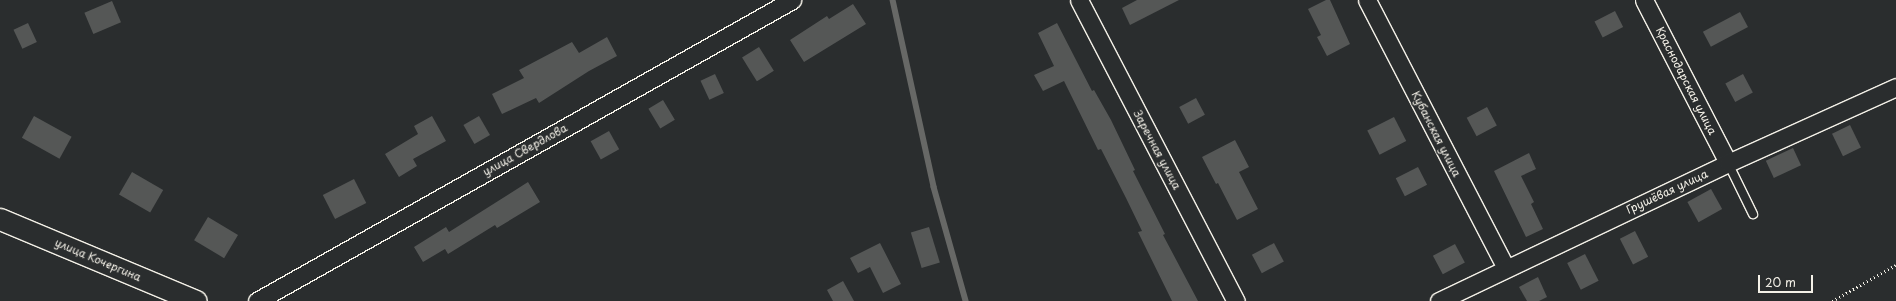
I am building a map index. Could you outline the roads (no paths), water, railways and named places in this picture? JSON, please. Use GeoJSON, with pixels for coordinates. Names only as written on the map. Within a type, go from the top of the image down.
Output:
{"type":"FeatureCollection","features":[{"type":"Feature","properties":{"kind":"street","name":"улица Свердлова"},"geometry":{"type":"LineString","coordinates":[[257,301],[792,0]]}},
{"type":"Feature","properties":{"kind":"street","name":"Заречная улица"},"geometry":{"type":"LineString","coordinates":[[1079,0],[1236,301]]}},
{"type":"Feature","properties":{"kind":"street","name":"Кубанская улица"},"geometry":{"type":"LineString","coordinates":[[1367,0],[1506,268]]}},
{"type":"Feature","properties":{"kind":"street","name":"Краснодарская улица"},"geometry":{"type":"LineString","coordinates":[[1644,0],[1728,163]]}},
{"type":"Feature","properties":{"kind":"street","name":"Грушёвая улица"},"geometry":{"type":"LineString","coordinates":[[1439,301],[1728,163],[1896,87]]}},
{"type":"Feature","properties":{"kind":"street","name":"улица Кочергина"},"geometry":{"type":"LineString","coordinates":[[0,219],[196,301]]}},
{"type":"Feature","properties":{"kind":"lane"},"geometry":{"type":"LineString","coordinates":[[1728,163],[1753,214]]}},
{"type":"Feature","properties":{"kind":"waterway"},"geometry":{"type":"LineString","coordinates":[[893,0],[934,187],[966,301]]}}]}
